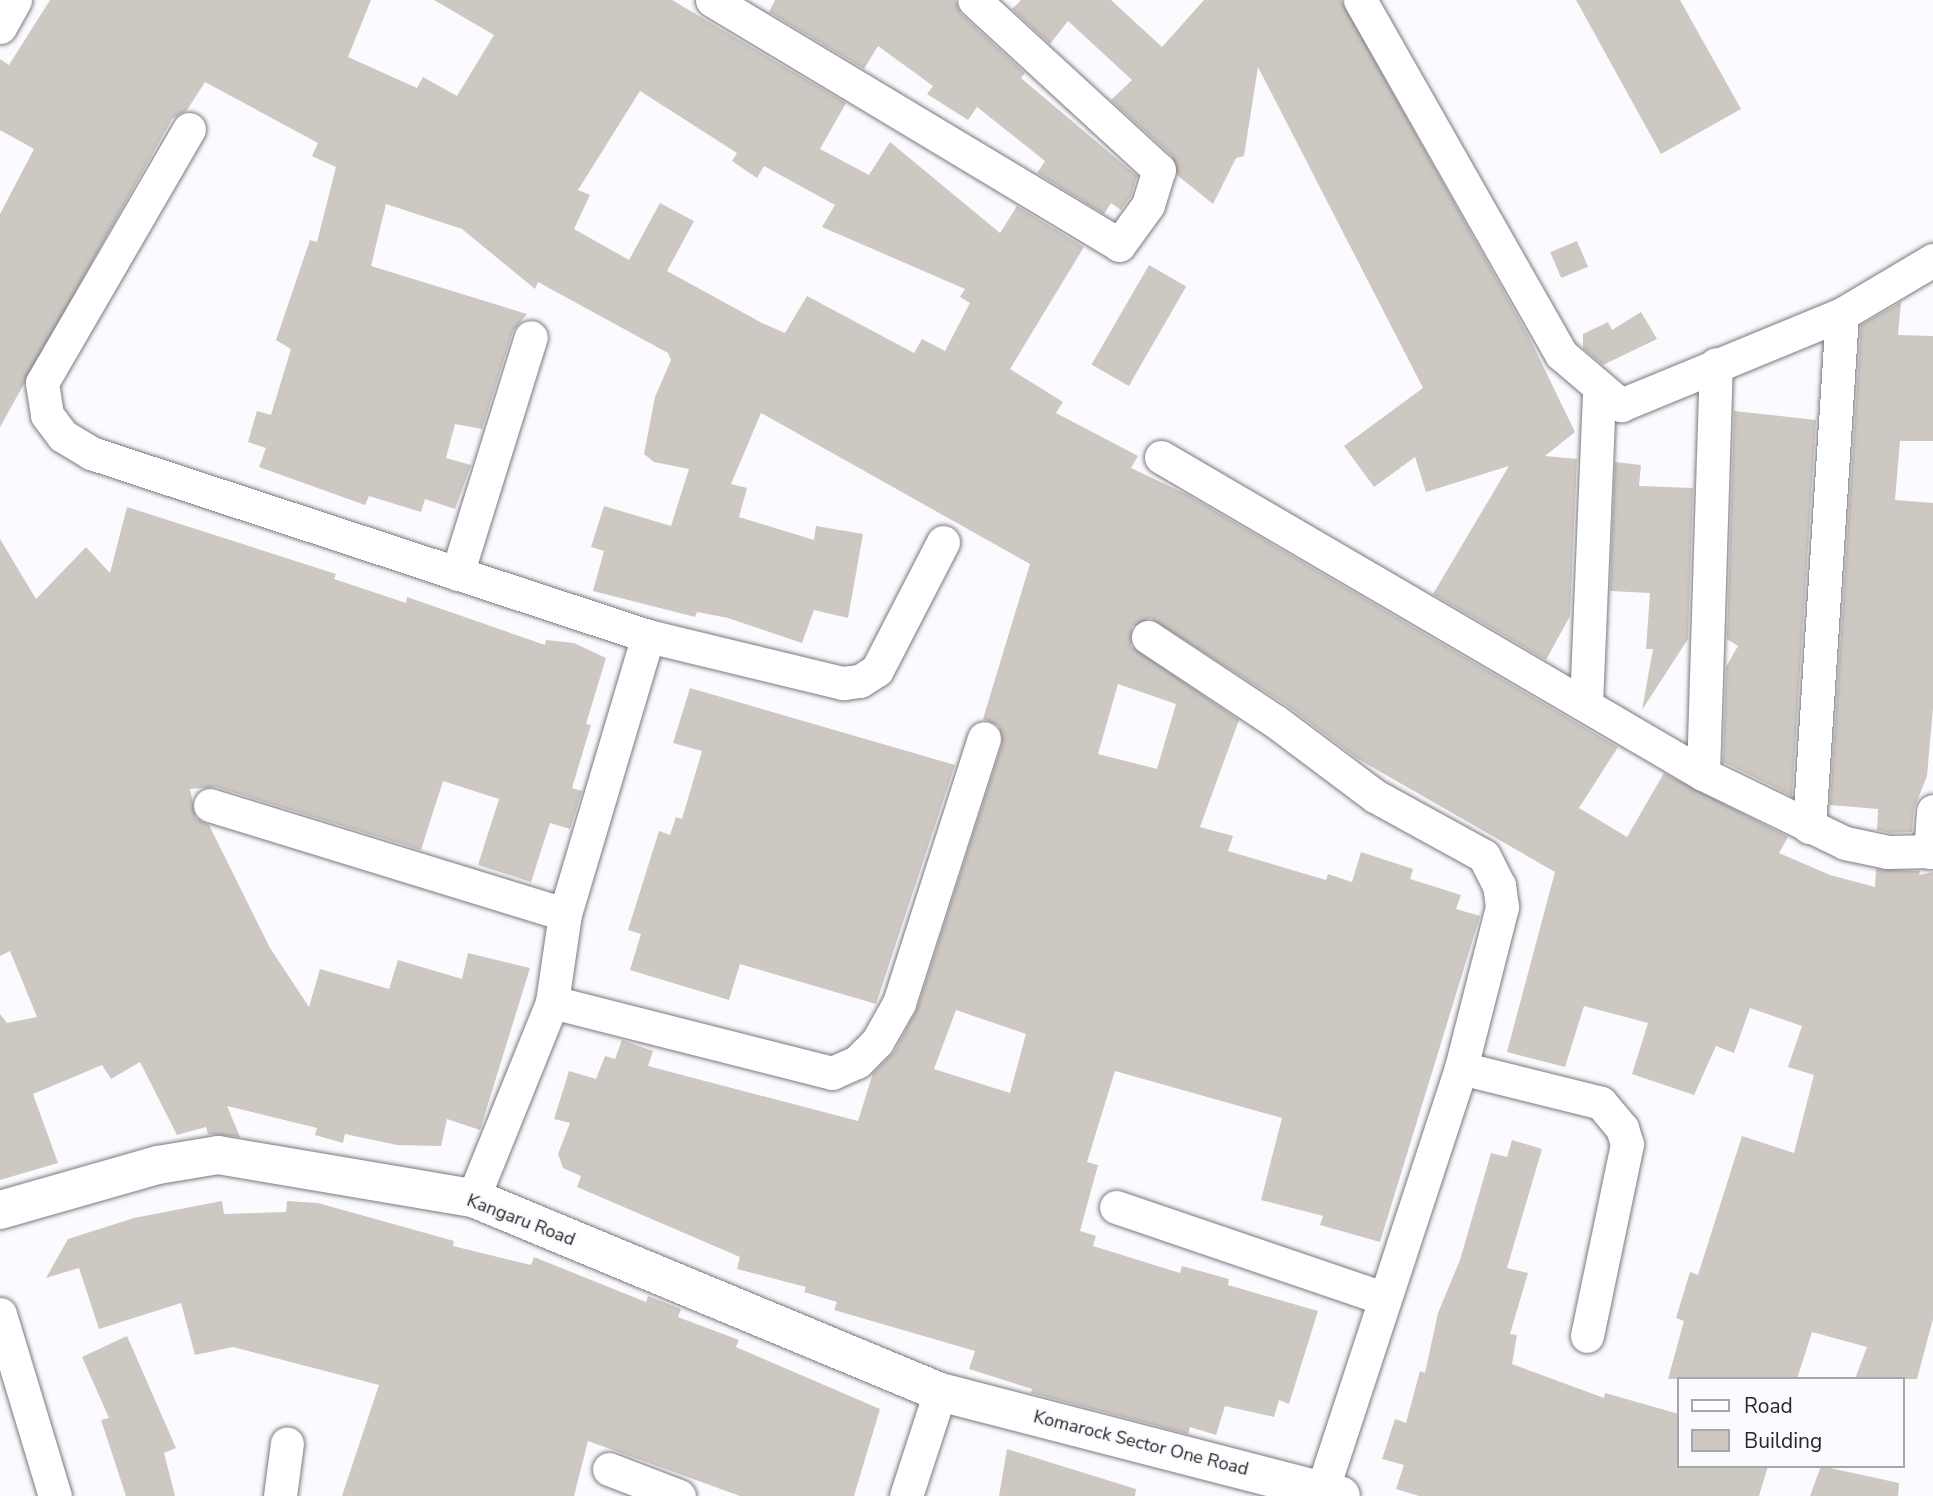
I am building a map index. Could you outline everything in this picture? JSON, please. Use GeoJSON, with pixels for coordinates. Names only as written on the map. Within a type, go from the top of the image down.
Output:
{"type":"FeatureCollection","features":[{"type":"Feature","properties":{"kind":"main road","name":"Kangaru Road"},"geometry":{"type":"LineString","coordinates":[[0,1210],[158,1165],[218,1156],[473,1198],[940,1392]]}},
{"type":"Feature","properties":{"kind":"main road","name":"Komarock Sector One Road"},"geometry":{"type":"LineString","coordinates":[[940,1392],[1332,1493]]}},
{"type":"Feature","properties":{"kind":"street"},"geometry":{"type":"LineString","coordinates":[[0,27],[15,0]]}},
{"type":"Feature","properties":{"kind":"street"},"geometry":{"type":"LineString","coordinates":[[712,0],[1119,245],[1148,205],[1159,170],[974,0]]}},
{"type":"Feature","properties":{"kind":"street"},"geometry":{"type":"LineString","coordinates":[[1360,0],[1561,354],[1599,390],[1621,405],[1842,314],[1933,260]]}},
{"type":"Feature","properties":{"kind":"street"},"geometry":{"type":"LineString","coordinates":[[189,129],[42,383],[47,415],[63,436],[91,453],[648,636],[843,683],[860,681],[877,670],[943,542]]}},
{"type":"Feature","properties":{"kind":"street"},"geometry":{"type":"LineString","coordinates":[[1809,827],[1842,314]]}},
{"type":"Feature","properties":{"kind":"street"},"geometry":{"type":"LineString","coordinates":[[457,574],[531,337]]}},
{"type":"Feature","properties":{"kind":"street"},"geometry":{"type":"LineString","coordinates":[[1703,774],[1716,364]]}},
{"type":"Feature","properties":{"kind":"street"},"geometry":{"type":"LineString","coordinates":[[1586,704],[1599,390]]}},
{"type":"Feature","properties":{"kind":"street"},"geometry":{"type":"LineString","coordinates":[[1161,457],[1703,774],[1809,827],[1888,852],[1931,852],[1933,811]]}},
{"type":"Feature","properties":{"kind":"street"},"geometry":{"type":"LineString","coordinates":[[473,1198],[552,1002],[565,914],[648,636]]}},
{"type":"Feature","properties":{"kind":"street"},"geometry":{"type":"LineString","coordinates":[[1148,637],[1275,721],[1375,796],[1484,856],[1499,885],[1502,906],[1461,1068],[1384,1298],[1332,1493]]}},
{"type":"Feature","properties":{"kind":"street"},"geometry":{"type":"LineString","coordinates":[[552,1002],[832,1073],[857,1062],[890,1024],[899,1003],[984,738]]}},
{"type":"Feature","properties":{"kind":"street"},"geometry":{"type":"LineString","coordinates":[[210,805],[565,914]]}},
{"type":"Feature","properties":{"kind":"street"},"geometry":{"type":"LineString","coordinates":[[1461,1068],[1601,1103],[1622,1128],[1627,1144],[1587,1336]]}},
{"type":"Feature","properties":{"kind":"street"},"geometry":{"type":"LineString","coordinates":[[1116,1207],[1384,1298]]}},
{"type":"Feature","properties":{"kind":"street"},"geometry":{"type":"LineString","coordinates":[[0,1314],[55,1496]]}},
{"type":"Feature","properties":{"kind":"street"},"geometry":{"type":"LineString","coordinates":[[906,1496],[940,1392]]}},
{"type":"Feature","properties":{"kind":"street"},"geometry":{"type":"LineString","coordinates":[[280,1496],[287,1443]]}},
{"type":"Feature","properties":{"kind":"street"},"geometry":{"type":"LineString","coordinates":[[609,1469],[679,1496]]}},
{"type":"Feature","properties":{"kind":"building"},"geometry":{"type":"Polygon","coordinates":[[[50,0],[371,0],[348,57],[417,88],[423,77],[457,96],[494,35],[434,0],[672,0],[846,103],[820,149],[869,175],[890,142],[1000,233],[1017,206],[1084,247],[1010,369],[1063,402],[1056,413],[1138,456],[1131,468],[1186,494],[1618,747],[1579,808],[1627,837],[1664,773],[1788,837],[1779,853],[1830,875],[1875,887],[1876,869],[1920,871],[1919,875],[1933,872],[1933,1319],[1917,1379],[1856,1377],[1867,1347],[1812,1332],[1798,1377],[1668,1379],[1684,1321],[1676,1318],[1690,1272],[1698,1275],[1742,1136],[1794,1153],[1814,1075],[1788,1067],[1802,1026],[1750,1008],[1734,1053],[1716,1046],[1694,1095],[1632,1074],[1648,1023],[1584,1006],[1565,1067],[1507,1052],[1555,872],[1358,759],[1286,705],[1150,618],[1132,627],[1131,646],[1239,720],[1200,827],[1233,836],[1228,851],[1326,880],[1328,874],[1352,882],[1361,852],[1413,869],[1410,879],[1461,895],[1456,909],[1480,916],[1380,1242],[1320,1225],[1323,1216],[1261,1200],[1282,1118],[1115,1071],[1087,1162],[1098,1165],[1080,1231],[1096,1236],[1093,1246],[1180,1273],[1182,1266],[1229,1279],[1228,1285],[1318,1311],[1289,1404],[1279,1400],[1274,1417],[1225,1406],[1216,1435],[1190,1427],[1188,1434],[1031,1393],[1032,1389],[969,1369],[975,1351],[834,1310],[837,1302],[804,1292],[806,1287],[737,1269],[740,1257],[577,1187],[581,1176],[563,1168],[558,1154],[570,1123],[554,1119],[569,1071],[596,1079],[605,1056],[615,1059],[622,1040],[653,1051],[648,1066],[858,1121],[873,1073],[894,1052],[917,1009],[1002,744],[999,726],[983,719],[1030,564],[761,413],[731,484],[747,488],[739,517],[814,540],[816,526],[863,534],[848,618],[814,610],[802,643],[728,618],[697,612],[695,617],[593,591],[604,551],[591,547],[604,506],[671,526],[689,469],[654,462],[644,454],[655,397],[671,360],[668,353],[538,282],[535,289],[462,229],[386,204],[371,266],[527,314],[513,331],[482,429],[455,424],[446,458],[471,465],[455,509],[425,499],[421,512],[369,496],[365,505],[259,467],[266,448],[248,442],[257,411],[271,415],[291,349],[276,340],[310,240],[317,242],[336,167],[312,156],[318,143],[205,82],[187,110],[172,119],[0,427],[0,214],[34,149],[0,130],[0,59],[9,65],[50,0]],[[640,91],[578,190],[590,195],[574,229],[629,260],[660,203],[694,221],[667,271],[762,323],[785,333],[807,296],[914,353],[922,339],[945,351],[970,303],[960,297],[965,289],[822,227],[835,205],[764,166],[757,178],[732,161],[737,153],[640,91]],[[1118,684],[1098,754],[1157,769],[1176,704],[1118,684]],[[956,1010],[934,1069],[1010,1093],[1026,1034],[956,1010]]]}},
{"type":"Feature","properties":{"kind":"building"},"geometry":{"type":"Polygon","coordinates":[[[775,0],[955,0],[961,14],[1025,73],[1021,78],[1137,176],[1131,196],[1121,210],[1111,203],[1104,214],[1037,173],[1045,161],[977,107],[968,120],[927,94],[933,86],[878,46],[864,69],[769,12],[775,0]]]}},
{"type":"Feature","properties":{"kind":"building"},"geometry":{"type":"Polygon","coordinates":[[[1021,0],[1111,0],[1162,47],[1204,0],[1341,0],[1528,335],[1575,432],[1545,456],[1577,459],[1570,616],[1546,660],[1433,594],[1509,466],[1426,492],[1415,457],[1374,487],[1344,446],[1423,388],[1258,67],[1244,156],[1236,158],[1213,204],[1177,175],[1172,156],[1111,100],[1132,80],[1068,21],[1050,44],[1012,9],[1021,0]]]}},
{"type":"Feature","properties":{"kind":"building"},"geometry":{"type":"Polygon","coordinates":[[[1576,0],[1680,0],[1741,109],[1661,154],[1576,0]]]}},
{"type":"Feature","properties":{"kind":"building"},"geometry":{"type":"Polygon","coordinates":[[[1577,241],[1588,267],[1561,278],[1550,252],[1577,241]]]}},
{"type":"Feature","properties":{"kind":"building"},"geometry":{"type":"Polygon","coordinates":[[[1149,265],[1186,286],[1129,386],[1092,365],[1149,265]]]}},
{"type":"Feature","properties":{"kind":"building"},"geometry":{"type":"Polygon","coordinates":[[[1901,302],[1898,335],[1933,336],[1933,441],[1900,441],[1895,500],[1933,503],[1933,708],[1927,776],[1914,809],[1912,832],[1890,833],[1877,830],[1878,809],[1830,805],[1861,325],[1901,302]]]}},
{"type":"Feature","properties":{"kind":"building"},"geometry":{"type":"Polygon","coordinates":[[[1641,312],[1657,339],[1603,365],[1583,348],[1583,334],[1608,322],[1612,330],[1641,312]]]}},
{"type":"Feature","properties":{"kind":"building"},"geometry":{"type":"Polygon","coordinates":[[[1734,411],[1816,420],[1792,796],[1723,762],[1726,667],[1738,646],[1727,639],[1734,411]]]}},
{"type":"Feature","properties":{"kind":"building"},"geometry":{"type":"Polygon","coordinates":[[[1615,462],[1641,465],[1639,486],[1693,488],[1688,639],[1642,710],[1653,649],[1646,649],[1650,593],[1610,591],[1615,462]]]}},
{"type":"Feature","properties":{"kind":"building"},"geometry":{"type":"Polygon","coordinates":[[[127,507],[336,574],[334,579],[406,603],[407,597],[545,645],[546,640],[574,643],[606,658],[586,724],[591,725],[572,788],[582,791],[570,829],[550,823],[531,882],[478,865],[499,799],[443,781],[421,850],[216,787],[190,789],[196,818],[209,825],[270,948],[309,1007],[320,969],[389,989],[398,960],[462,979],[468,953],[530,968],[480,1130],[447,1119],[441,1146],[397,1145],[345,1134],[343,1143],[315,1135],[317,1128],[227,1106],[240,1137],[208,1134],[206,1127],[177,1135],[140,1062],[111,1079],[102,1065],[33,1094],[58,1163],[0,1180],[0,1014],[7,1023],[37,1017],[10,951],[0,956],[0,539],[36,599],[86,547],[110,573],[127,507]]]}},
{"type":"Feature","properties":{"kind":"building"},"geometry":{"type":"Polygon","coordinates":[[[690,688],[955,765],[876,1004],[740,964],[729,1000],[630,970],[641,934],[628,930],[659,831],[670,835],[676,817],[682,819],[702,751],[673,743],[690,688]]]}},
{"type":"Feature","properties":{"kind":"building"},"geometry":{"type":"Polygon","coordinates":[[[1512,1140],[1542,1149],[1507,1268],[1528,1273],[1510,1334],[1517,1335],[1512,1364],[1604,1398],[1605,1393],[1678,1414],[1678,1468],[1767,1468],[1759,1496],[1419,1496],[1396,1489],[1404,1465],[1382,1459],[1395,1419],[1406,1423],[1420,1371],[1425,1373],[1438,1313],[1460,1260],[1491,1153],[1507,1157],[1512,1140]]]}},
{"type":"Feature","properties":{"kind":"building"},"geometry":{"type":"Polygon","coordinates":[[[222,1201],[224,1214],[286,1212],[287,1201],[318,1203],[454,1241],[453,1246],[531,1265],[534,1257],[646,1302],[648,1296],[681,1309],[678,1317],[739,1340],[736,1347],[880,1409],[854,1496],[740,1496],[588,1441],[574,1496],[342,1496],[379,1385],[233,1347],[195,1355],[181,1303],[99,1329],[79,1268],[46,1278],[68,1239],[134,1218],[222,1201]]]}},
{"type":"Feature","properties":{"kind":"building"},"geometry":{"type":"Polygon","coordinates":[[[127,1336],[176,1448],[164,1453],[175,1496],[126,1496],[101,1420],[109,1418],[82,1357],[127,1336]]]}},
{"type":"Feature","properties":{"kind":"building"},"geometry":{"type":"Polygon","coordinates":[[[1007,1449],[1136,1489],[1135,1496],[999,1496],[1007,1449]]]}},
{"type":"Feature","properties":{"kind":"building"},"geometry":{"type":"Polygon","coordinates":[[[1820,1468],[1899,1483],[1898,1496],[1810,1496],[1820,1468]]]}}]}
